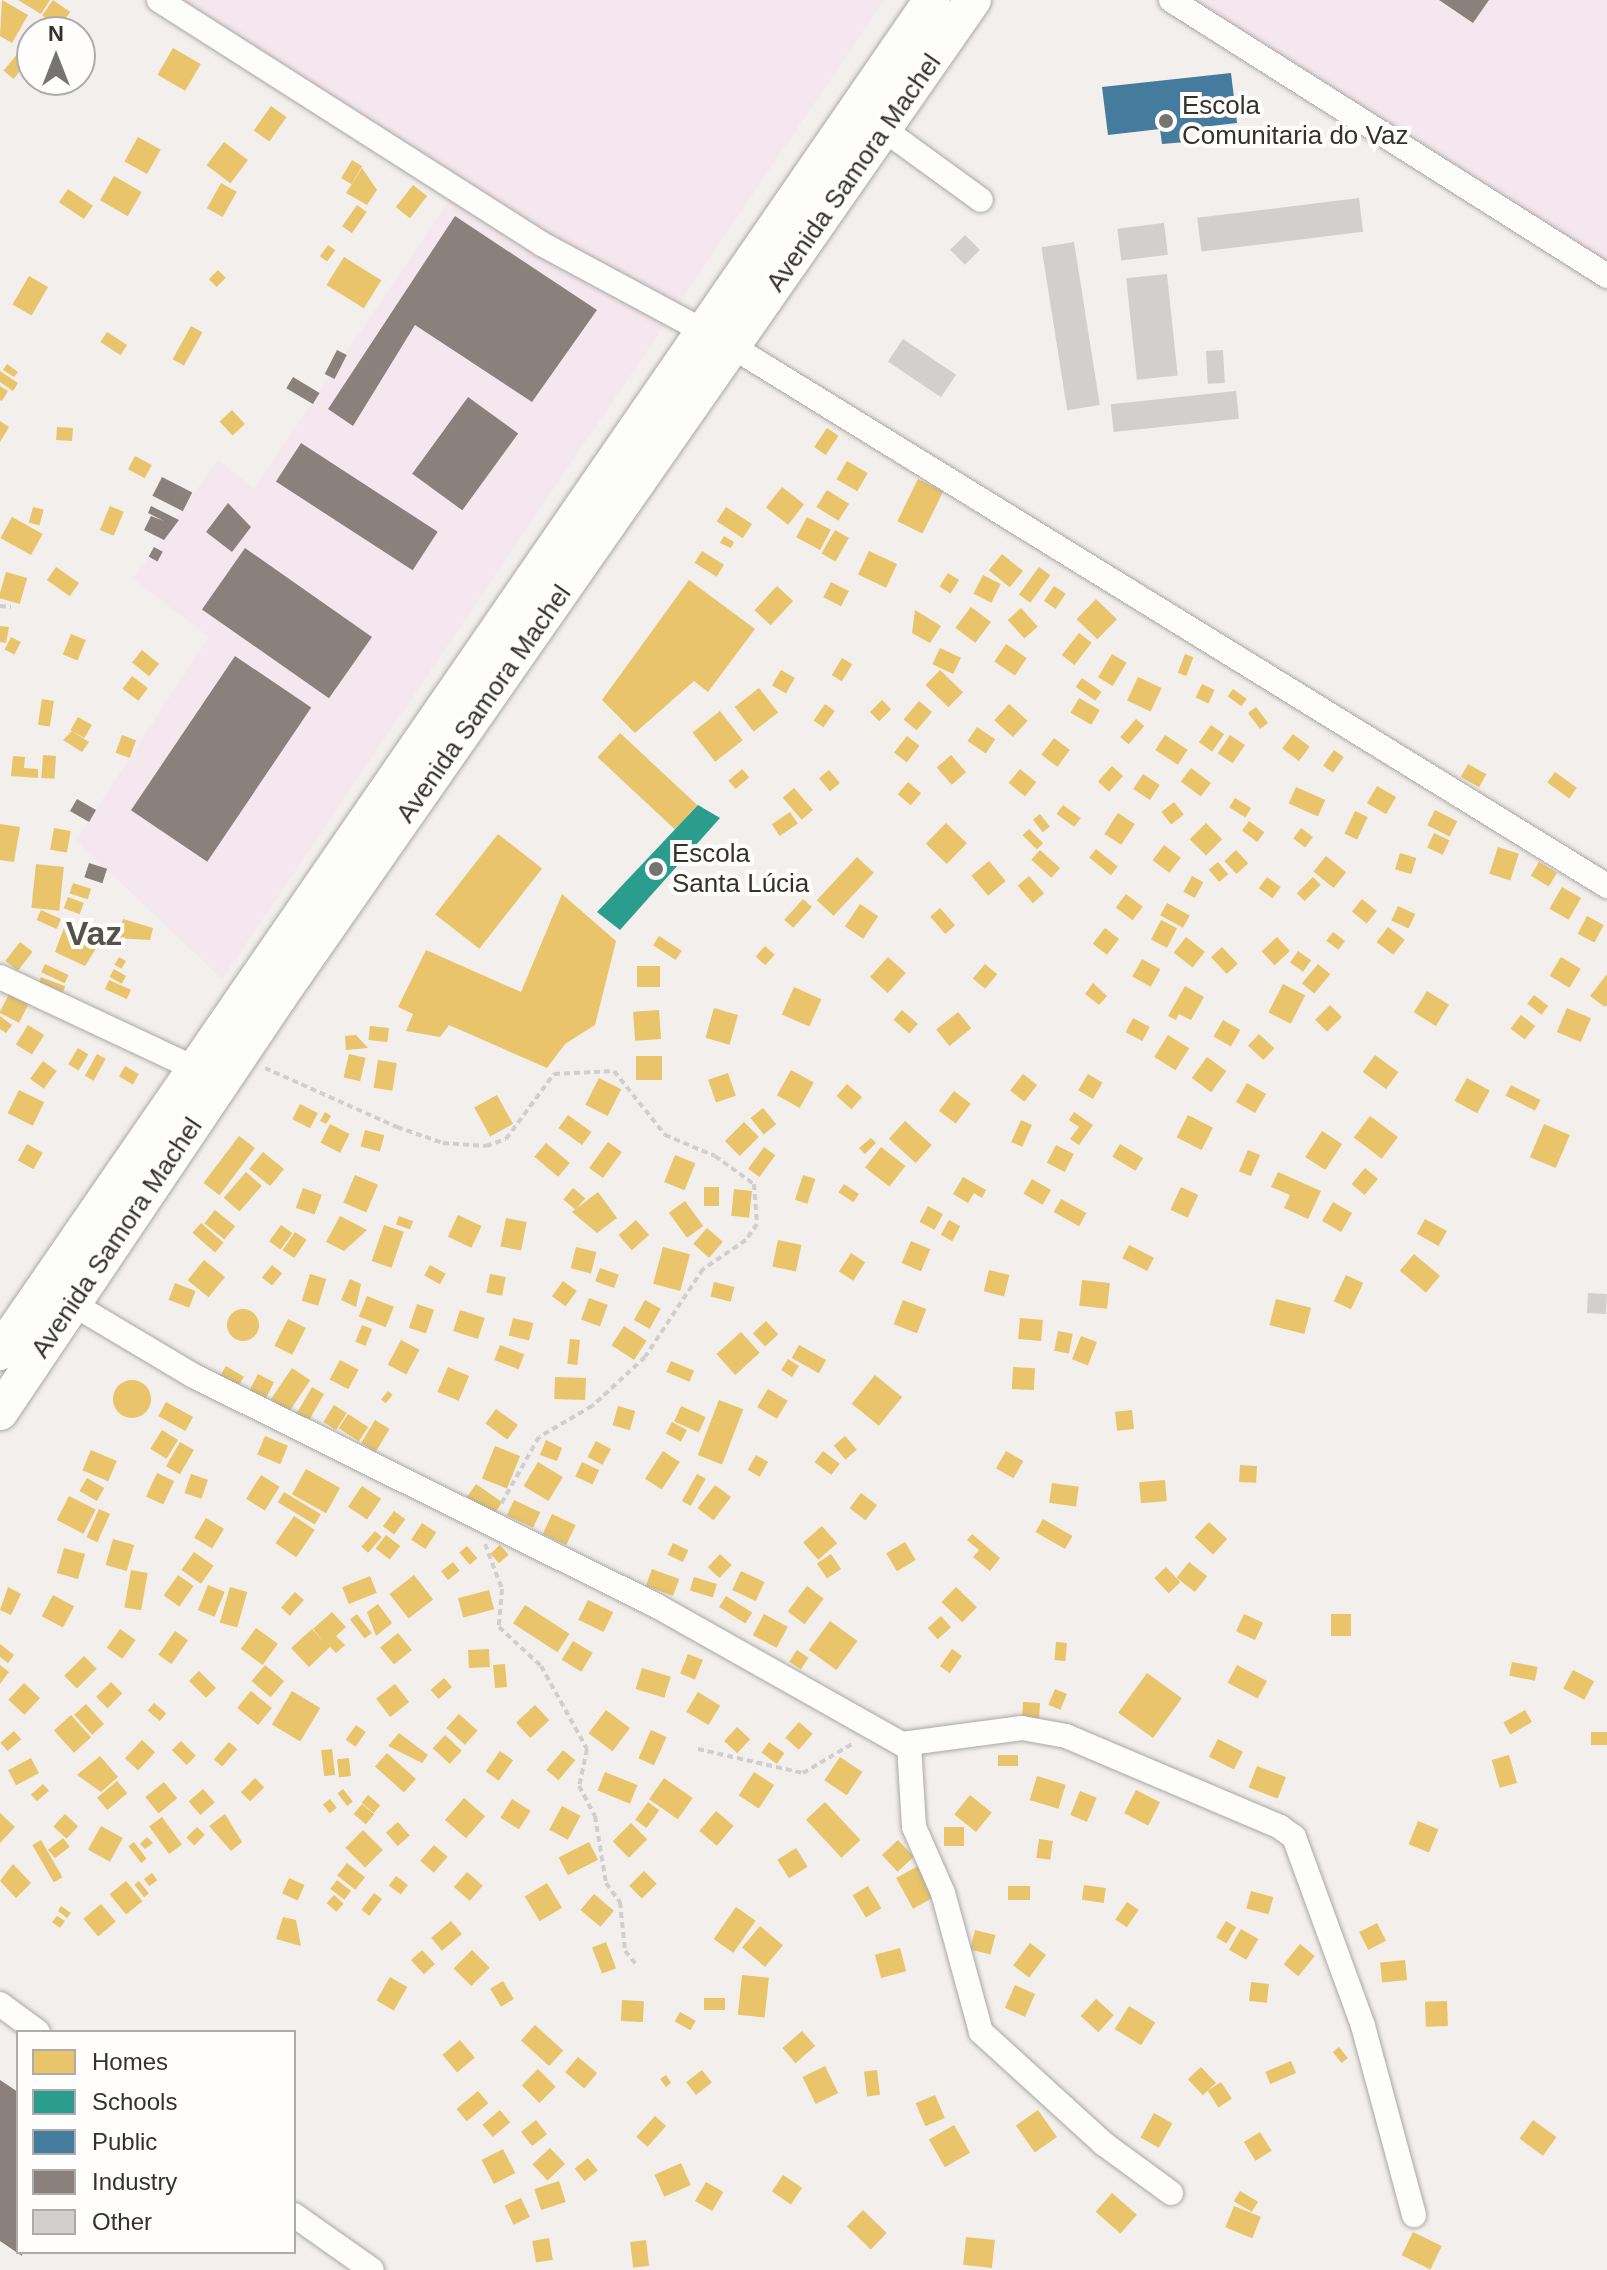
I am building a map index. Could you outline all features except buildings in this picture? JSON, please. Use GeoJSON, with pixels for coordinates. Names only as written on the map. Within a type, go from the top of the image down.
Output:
{"type":"FeatureCollection","features":[{"type":"Feature","properties":{"kind":"highway","name":"Avenida Samora Machel"},"geometry":{"type":"LineString","coordinates":[[0,1412],[718,338],[932,0]]}},
{"type":"Feature","properties":{"kind":"highway","name":"Avenida Samora Machel"},"geometry":{"type":"LineString","coordinates":[[0,1352],[192,1067],[718,338],[886,131],[973,0]]}},
{"type":"Feature","properties":{"kind":"street"},"geometry":{"type":"LineString","coordinates":[[159,0],[542,244],[718,338],[1607,886]]}},
{"type":"Feature","properties":{"kind":"street"},"geometry":{"type":"LineString","coordinates":[[1171,0],[1607,276]]}},
{"type":"Feature","properties":{"kind":"street"},"geometry":{"type":"LineString","coordinates":[[886,131],[981,200]]}},
{"type":"Feature","properties":{"kind":"street"},"geometry":{"type":"LineString","coordinates":[[0,977],[192,1067]]}},
{"type":"Feature","properties":{"kind":"street"},"geometry":{"type":"LineString","coordinates":[[73,1304],[194,1376],[489,1527],[657,1606],[909,1745],[1022,1728],[1066,1736],[1294,1837],[1363,2026],[1414,2215]]}},
{"type":"Feature","properties":{"kind":"street"},"geometry":{"type":"LineString","coordinates":[[909,1745],[914,1827],[943,1893],[981,2032],[1104,2144],[1171,2193]]}},
{"type":"Feature","properties":{"kind":"street"},"geometry":{"type":"LineString","coordinates":[[0,2004],[35,2030]]}},
{"type":"Feature","properties":{"kind":"street"},"geometry":{"type":"LineString","coordinates":[[296,2216],[372,2270]]}},
{"type":"Feature","properties":{"kind":"path"},"geometry":{"type":"LineString","coordinates":[[0,606],[11,607]]}},
{"type":"Feature","properties":{"kind":"path"},"geometry":{"type":"LineString","coordinates":[[239,1056],[397,1127],[443,1143],[486,1146],[506,1139],[554,1074],[614,1071],[665,1135],[715,1156],[754,1184],[757,1224],[746,1240],[703,1269],[645,1357],[592,1406],[539,1437],[489,1527],[484,1546],[505,1611],[499,1627],[541,1666],[587,1749],[579,1786],[595,1816],[606,1883],[620,1902],[625,1951],[636,1964]]}},
{"type":"Feature","properties":{"kind":"path"},"geometry":{"type":"LineString","coordinates":[[698,1749],[803,1773],[854,1743],[869,1721]]}},
{"type":"Feature","properties":{"kind":"shaded area"},"geometry":{"type":"Polygon","coordinates":[[[159,0],[884,0],[222,979],[76,840],[209,637],[133,579],[218,460],[254,488],[460,185],[159,0]]]}},
{"type":"Feature","properties":{"kind":"shaded area"},"geometry":{"type":"Polygon","coordinates":[[[1188,0],[1607,0],[1607,273],[1188,0]]]}},
{"type":"Feature","properties":{"kind":"place","name":"Escola Comunitaria do Vaz"},"geometry":{"type":"Point","coordinates":[1166,121]}},
{"type":"Feature","properties":{"kind":"place","name":"Escola Santa Lúcia"},"geometry":{"type":"Point","coordinates":[656,869]}},
{"type":"Feature","properties":{"kind":"district","name":"Vaz"},"geometry":{"type":"Point","coordinates":[94,934]}}]}
